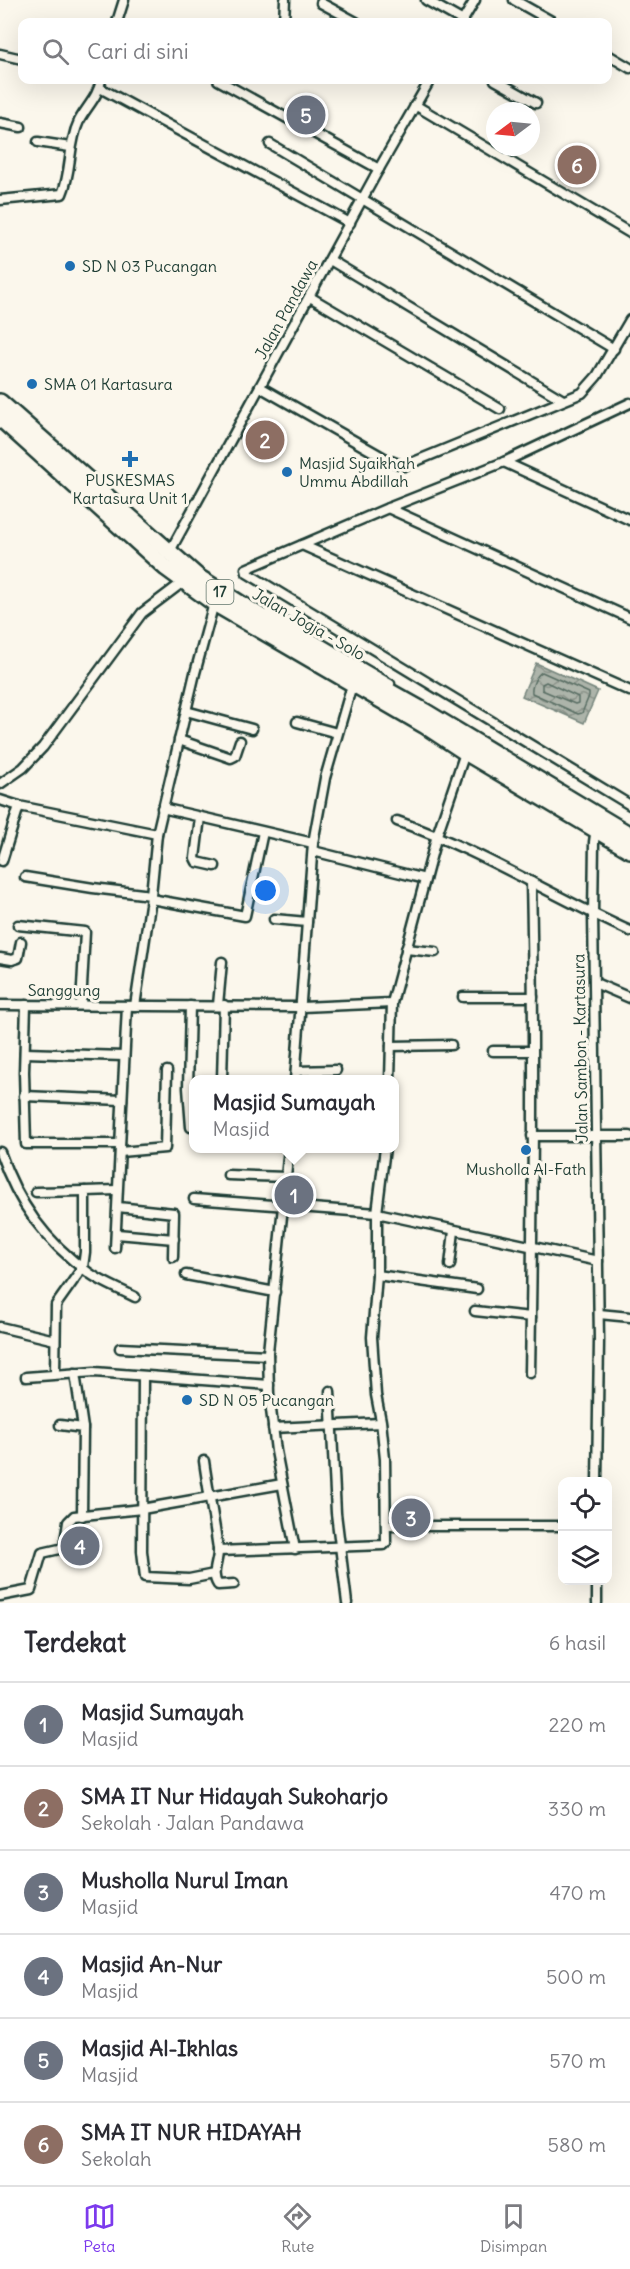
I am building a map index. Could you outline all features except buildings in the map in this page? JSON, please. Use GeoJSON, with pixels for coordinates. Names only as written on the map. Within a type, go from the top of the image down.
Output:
{"type":"FeatureCollection","features":[{"type":"Feature","properties":{"kind":"highway","name":"Jalan Jogja - Solo"},"geometry":{"type":"LineString","coordinates":[[0,402],[49,453],[183,582],[219,599],[468,746],[598,824],[630,850]]}},
{"type":"Feature","properties":{"kind":"highway","name":"Jalan Jogja - Solo"},"geometry":{"type":"LineString","coordinates":[[0,418],[49,453],[198,577],[219,599],[352,684],[424,725],[468,746]]}},
{"type":"Feature","properties":{"kind":"highway","name":"Jalan Jogja - Solo"},"geometry":{"type":"LineString","coordinates":[[598,824],[630,835]]}},
{"type":"Feature","properties":{"kind":"street"},"geometry":{"type":"LineString","coordinates":[[118,18],[124,0]]}},
{"type":"Feature","properties":{"kind":"street"},"geometry":{"type":"LineString","coordinates":[[284,18],[285,0]]}},
{"type":"Feature","properties":{"kind":"street"},"geometry":{"type":"LineString","coordinates":[[426,0],[456,18]]}},
{"type":"Feature","properties":{"kind":"street"},"geometry":{"type":"LineString","coordinates":[[465,18],[475,0]]}},
{"type":"Feature","properties":{"kind":"street"},"geometry":{"type":"LineString","coordinates":[[514,0],[546,18]]}},
{"type":"Feature","properties":{"kind":"street"},"geometry":{"type":"LineString","coordinates":[[321,3],[349,18]]}},
{"type":"Feature","properties":{"kind":"street"},"geometry":{"type":"LineString","coordinates":[[0,54],[18,58]]}},
{"type":"Feature","properties":{"kind":"street"},"geometry":{"type":"LineString","coordinates":[[612,57],[630,68]]}},
{"type":"Feature","properties":{"kind":"street"},"geometry":{"type":"LineString","coordinates":[[0,200],[62,194],[70,147],[80,119],[100,84],[350,223]]}},
{"type":"Feature","properties":{"kind":"street"},"geometry":{"type":"LineString","coordinates":[[225,84],[378,169]]}},
{"type":"Feature","properties":{"kind":"street","name":"Jalan Pandawa"},"geometry":{"type":"LineString","coordinates":[[169,553],[378,169],[428,84]]}},
{"type":"Feature","properties":{"kind":"street"},"geometry":{"type":"LineString","coordinates":[[502,84],[534,102]]}},
{"type":"Feature","properties":{"kind":"street"},"geometry":{"type":"LineString","coordinates":[[415,105],[630,233]]}},
{"type":"Feature","properties":{"kind":"street"},"geometry":{"type":"LineString","coordinates":[[0,123],[21,127]]}},
{"type":"Feature","properties":{"kind":"street"},"geometry":{"type":"LineString","coordinates":[[38,142],[70,147]]}},
{"type":"Feature","properties":{"kind":"street"},"geometry":{"type":"LineString","coordinates":[[270,144],[614,349]]}},
{"type":"Feature","properties":{"kind":"street"},"geometry":{"type":"LineString","coordinates":[[330,260],[563,400]]}},
{"type":"Feature","properties":{"kind":"street"},"geometry":{"type":"LineString","coordinates":[[310,297],[500,409]]}},
{"type":"Feature","properties":{"kind":"street"},"geometry":{"type":"LineString","coordinates":[[260,387],[386,459],[403,466],[582,393],[588,389],[630,320]]}},
{"type":"Feature","properties":{"kind":"street"},"geometry":{"type":"LineString","coordinates":[[630,403],[504,462],[388,508],[246,569],[247,573],[630,805]]}},
{"type":"Feature","properties":{"kind":"street"},"geometry":{"type":"LineString","coordinates":[[618,409],[630,414]]}},
{"type":"Feature","properties":{"kind":"street"},"geometry":{"type":"LineString","coordinates":[[504,462],[630,520]]}},
{"type":"Feature","properties":{"kind":"street"},"geometry":{"type":"LineString","coordinates":[[388,508],[630,618]]}},
{"type":"Feature","properties":{"kind":"street"},"geometry":{"type":"LineString","coordinates":[[302,545],[630,692]]}},
{"type":"Feature","properties":{"kind":"street"},"geometry":{"type":"LineString","coordinates":[[0,784],[23,768],[43,747],[136,619],[183,582]]}},
{"type":"Feature","properties":{"kind":"street"},"geometry":{"type":"LineString","coordinates":[[115,1248],[124,1056],[151,897],[157,834],[186,711],[219,599],[243,598],[630,827]]}},
{"type":"Feature","properties":{"kind":"street"},"geometry":{"type":"LineString","coordinates":[[336,1070],[296,1075],[313,847],[319,804],[352,684]]}},
{"type":"Feature","properties":{"kind":"street"},"geometry":{"type":"LineString","coordinates":[[186,711],[252,729]]}},
{"type":"Feature","properties":{"kind":"street"},"geometry":{"type":"LineString","coordinates":[[297,722],[337,732]]}},
{"type":"Feature","properties":{"kind":"street"},"geometry":{"type":"LineString","coordinates":[[179,740],[231,758],[236,756],[240,741]]}},
{"type":"Feature","properties":{"kind":"street"},"geometry":{"type":"LineString","coordinates":[[390,1075],[392,1003],[437,835],[468,746]]}},
{"type":"Feature","properties":{"kind":"street"},"geometry":{"type":"LineString","coordinates":[[0,800],[19,806],[157,834]]}},
{"type":"Feature","properties":{"kind":"street"},"geometry":{"type":"LineString","coordinates":[[2,861],[19,806]]}},
{"type":"Feature","properties":{"kind":"street"},"geometry":{"type":"LineString","coordinates":[[162,808],[263,832],[425,879]]}},
{"type":"Feature","properties":{"kind":"street"},"geometry":{"type":"LineString","coordinates":[[200,817],[195,860],[215,866]]}},
{"type":"Feature","properties":{"kind":"street"},"geometry":{"type":"LineString","coordinates":[[397,821],[437,835],[630,931]]}},
{"type":"Feature","properties":{"kind":"street","name":"Jalan Sambon - Kartasura"},"geometry":{"type":"LineString","coordinates":[[597,1477],[599,1314],[593,914],[598,824]]}},
{"type":"Feature","properties":{"kind":"street"},"geometry":{"type":"LineString","coordinates":[[25,877],[151,897],[246,916],[263,832]]}},
{"type":"Feature","properties":{"kind":"street"},"geometry":{"type":"LineString","coordinates":[[530,1373],[533,1248],[531,882]]}},
{"type":"Feature","properties":{"kind":"street"},"geometry":{"type":"LineString","coordinates":[[274,919],[307,922]]}},
{"type":"Feature","properties":{"kind":"street"},"geometry":{"type":"LineString","coordinates":[[18,926],[86,932],[81,1005]]}},
{"type":"Feature","properties":{"kind":"street"},"geometry":{"type":"LineString","coordinates":[[0,958],[12,960],[18,958],[21,953],[21,942]]}},
{"type":"Feature","properties":{"kind":"street"},"geometry":{"type":"LineString","coordinates":[[406,949],[435,952]]}},
{"type":"Feature","properties":{"kind":"street"},"geometry":{"type":"LineString","coordinates":[[222,962],[222,1075]]}},
{"type":"Feature","properties":{"kind":"street"},"geometry":{"type":"LineString","coordinates":[[595,983],[630,998]]}},
{"type":"Feature","properties":{"kind":"street"},"geometry":{"type":"LineString","coordinates":[[463,997],[532,997]]}},
{"type":"Feature","properties":{"kind":"street","name":"Sanggung"},"geometry":{"type":"LineString","coordinates":[[0,1005],[302,1007],[392,1003]]}},
{"type":"Feature","properties":{"kind":"street"},"geometry":{"type":"LineString","coordinates":[[26,1005],[24,1096],[26,1144],[162,1150],[165,1148],[167,1071]]}},
{"type":"Feature","properties":{"kind":"street"},"geometry":{"type":"LineString","coordinates":[[189,1101],[190,1006]]}},
{"type":"Feature","properties":{"kind":"street"},"geometry":{"type":"LineString","coordinates":[[391,1046],[451,1045]]}},
{"type":"Feature","properties":{"kind":"street"},"geometry":{"type":"LineString","coordinates":[[493,1050],[532,1051]]}},
{"type":"Feature","properties":{"kind":"street"},"geometry":{"type":"LineString","coordinates":[[25,1053],[124,1056]]}},
{"type":"Feature","properties":{"kind":"street"},"geometry":{"type":"LineString","coordinates":[[24,1096],[122,1100]]}},
{"type":"Feature","properties":{"kind":"street"},"geometry":{"type":"LineString","coordinates":[[532,1136],[630,1136]]}},
{"type":"Feature","properties":{"kind":"street"},"geometry":{"type":"LineString","coordinates":[[0,1152],[22,1204],[45,1232],[95,1276],[135,1297]]}},
{"type":"Feature","properties":{"kind":"street"},"geometry":{"type":"LineString","coordinates":[[289,1153],[268,1350],[273,1428],[295,1549]]}},
{"type":"Feature","properties":{"kind":"street"},"geometry":{"type":"LineString","coordinates":[[218,1551],[384,1545],[387,1541],[381,1423],[372,1354],[377,1275],[377,1213],[384,1153]]}},
{"type":"Feature","properties":{"kind":"street"},"geometry":{"type":"LineString","coordinates":[[228,1175],[287,1178]]}},
{"type":"Feature","properties":{"kind":"street"},"geometry":{"type":"LineString","coordinates":[[36,1192],[117,1190]]}},
{"type":"Feature","properties":{"kind":"street"},"geometry":{"type":"LineString","coordinates":[[55,1374],[56,1305],[83,1267],[85,1191]]}},
{"type":"Feature","properties":{"kind":"street"},"geometry":{"type":"LineString","coordinates":[[194,1199],[284,1204],[377,1213],[598,1261]]}},
{"type":"Feature","properties":{"kind":"street"},"geometry":{"type":"LineString","coordinates":[[118,1207],[173,1213],[175,1216],[173,1257]]}},
{"type":"Feature","properties":{"kind":"street"},"geometry":{"type":"LineString","coordinates":[[450,1265],[454,1231]]}},
{"type":"Feature","properties":{"kind":"street"},"geometry":{"type":"LineString","coordinates":[[117,1233],[174,1239]]}},
{"type":"Feature","properties":{"kind":"street"},"geometry":{"type":"LineString","coordinates":[[186,1275],[275,1292]]}},
{"type":"Feature","properties":{"kind":"street"},"geometry":{"type":"LineString","coordinates":[[377,1275],[477,1289]]}},
{"type":"Feature","properties":{"kind":"street"},"geometry":{"type":"LineString","coordinates":[[475,1311],[531,1317]]}},
{"type":"Feature","properties":{"kind":"street"},"geometry":{"type":"LineString","coordinates":[[599,1314],[630,1317]]}},
{"type":"Feature","properties":{"kind":"street"},"geometry":{"type":"LineString","coordinates":[[0,1327],[55,1340]]}},
{"type":"Feature","properties":{"kind":"street"},"geometry":{"type":"LineString","coordinates":[[120,1348],[268,1350]]}},
{"type":"Feature","properties":{"kind":"street"},"geometry":{"type":"LineString","coordinates":[[27,1377],[94,1372],[269,1385]]}},
{"type":"Feature","properties":{"kind":"street"},"geometry":{"type":"LineString","coordinates":[[75,1373],[83,1428],[82,1516]]}},
{"type":"Feature","properties":{"kind":"street"},"geometry":{"type":"LineString","coordinates":[[142,1377],[142,1551],[146,1578],[189,1579],[214,1574]]}},
{"type":"Feature","properties":{"kind":"street"},"geometry":{"type":"LineString","coordinates":[[330,1391],[339,1547],[347,1603]]}},
{"type":"Feature","properties":{"kind":"street"},"geometry":{"type":"LineString","coordinates":[[273,1428],[381,1423]]}},
{"type":"Feature","properties":{"kind":"street"},"geometry":{"type":"LineString","coordinates":[[60,1425],[83,1428]]}},
{"type":"Feature","properties":{"kind":"street"},"geometry":{"type":"LineString","coordinates":[[204,1461],[218,1551],[214,1574],[218,1585],[234,1584]]}},
{"type":"Feature","properties":{"kind":"street"},"geometry":{"type":"LineString","coordinates":[[0,1596],[31,1590],[41,1554],[45,1551],[64,1548],[69,1520],[74,1516],[142,1509],[282,1485]]}},
{"type":"Feature","properties":{"kind":"street"},"geometry":{"type":"LineString","coordinates":[[387,1526],[558,1526]]}},
{"type":"Feature","properties":{"kind":"street"},"geometry":{"type":"LineString","coordinates":[[597,1585],[597,1603]]}},
{"type":"Feature","properties":{"kind":"water"},"geometry":{"type":"Polygon","coordinates":[[[536,663],[598,691],[584,723],[522,696],[536,663]]]}},
{"type":"Feature","properties":{"kind":"place","name":"Masjid Al-Ikhlas"},"geometry":{"type":"Point","coordinates":[306,115]}},
{"type":"Feature","properties":{"kind":"place","name":"SMA IT NUR HIDAYAH"},"geometry":{"type":"Point","coordinates":[577,165]}},
{"type":"Feature","properties":{"kind":"place","name":"SD N 03 Pucangan"},"geometry":{"type":"Point","coordinates":[70,266]}},
{"type":"Feature","properties":{"kind":"place","name":"SMA 01 Kartasura"},"geometry":{"type":"Point","coordinates":[32,384]}},
{"type":"Feature","properties":{"kind":"place","name":"SMA IT Nur Hidayah Sukoharjo"},"geometry":{"type":"Point","coordinates":[265,440]}},
{"type":"Feature","properties":{"kind":"place","name":"PUSKESMAS Kartasura Unit 1"},"geometry":{"type":"Point","coordinates":[130,459]}},
{"type":"Feature","properties":{"kind":"place","name":"Masjid Syaikhah Ummu Abdillah"},"geometry":{"type":"Point","coordinates":[287,472]}},
{"type":"Feature","properties":{"kind":"place","name":"Musholla Al-Fath"},"geometry":{"type":"Point","coordinates":[526,1150]}},
{"type":"Feature","properties":{"kind":"place","name":"Masjid Sumayah"},"geometry":{"type":"Point","coordinates":[294,1195]}},
{"type":"Feature","properties":{"kind":"place","name":"SD N 05 Pucangan"},"geometry":{"type":"Point","coordinates":[187,1400]}},
{"type":"Feature","properties":{"kind":"place","name":"Musholla Nurul Iman"},"geometry":{"type":"Point","coordinates":[411,1518]}},
{"type":"Feature","properties":{"kind":"place","name":"Masjid An-Nur"},"geometry":{"type":"Point","coordinates":[80,1546]}}]}
